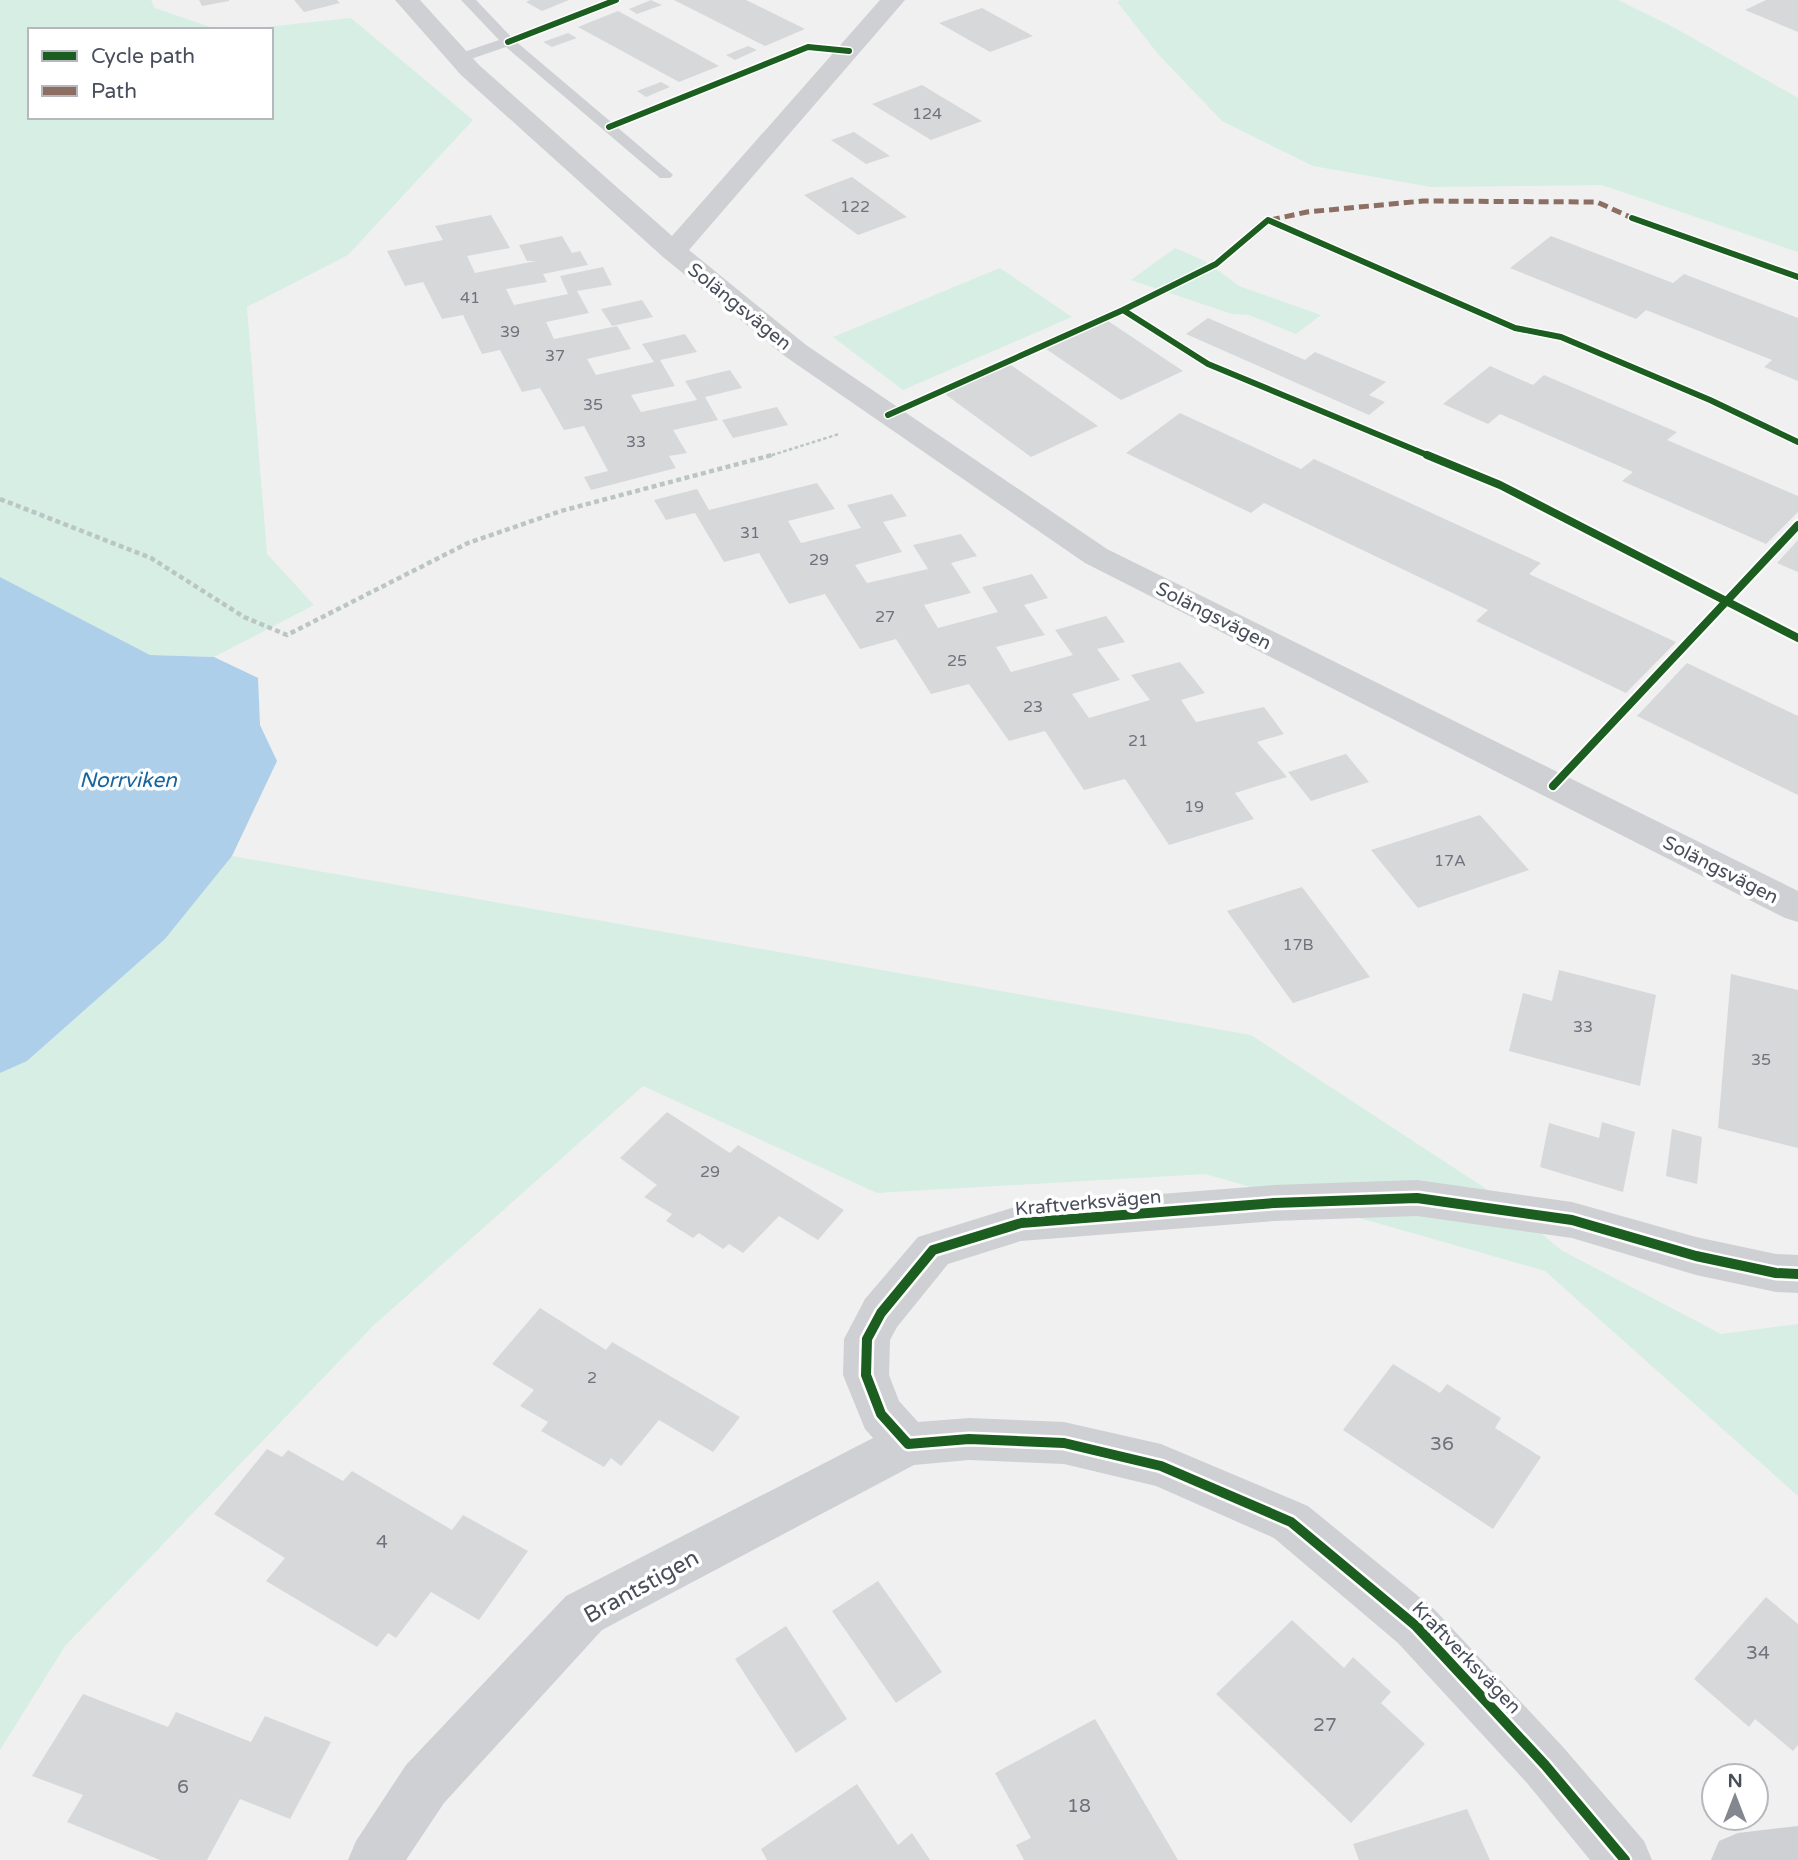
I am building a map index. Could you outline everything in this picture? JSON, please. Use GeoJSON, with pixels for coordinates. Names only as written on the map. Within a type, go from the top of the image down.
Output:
{"type":"FeatureCollection","features":[{"type":"Feature","properties":{"kind":"street","name":"Solängsvägen"},"geometry":{"type":"LineString","coordinates":[[407,0],[460,58],[673,251],[796,351],[1096,556],[1798,908]]}},
{"type":"Feature","properties":{"kind":"street","name":"Solängsvägen"},"geometry":{"type":"LineString","coordinates":[[673,251],[893,0]]}},
{"type":"Feature","properties":{"kind":"street","name":"Kraftverksvägen"},"geometry":{"type":"LineString","coordinates":[[1625,1860],[1545,1765],[1416,1626],[1291,1522],[1161,1466],[1064,1443],[969,1439],[908,1444],[881,1414],[866,1375],[867,1339],[881,1313],[933,1250],[1021,1223],[1274,1203],[1417,1198],[1572,1220],[1696,1256],[1776,1273],[1798,1274]]}},
{"type":"Feature","properties":{"kind":"street","name":"Brantstigen"},"geometry":{"type":"LineString","coordinates":[[375,1860],[425,1784],[584,1613],[908,1444]]}},
{"type":"Feature","properties":{"kind":"street"},"geometry":{"type":"LineString","coordinates":[[1738,1860],[1798,1853]]}},
{"type":"Feature","properties":{"kind":"lane"},"geometry":{"type":"LineString","coordinates":[[468,0],[509,42],[665,175]]}},
{"type":"Feature","properties":{"kind":"lane"},"geometry":{"type":"LineString","coordinates":[[460,58],[509,42]]}},
{"type":"Feature","properties":{"kind":"path"},"geometry":{"type":"LineString","coordinates":[[0,499],[151,558],[244,617],[287,635],[468,543],[561,511],[802,447],[888,415]]}},
{"type":"Feature","properties":{"kind":"green space"},"geometry":{"type":"Polygon","coordinates":[[[0,0],[151,0],[155,8],[213,28],[28,28],[28,119],[273,119],[273,28],[256,28],[351,18],[473,120],[348,255],[247,307],[267,554],[314,605],[214,657],[150,655],[0,577],[0,0]]]}},
{"type":"Feature","properties":{"kind":"green space"},"geometry":{"type":"Polygon","coordinates":[[[1119,0],[1618,0],[1675,28],[1798,98],[1798,252],[1602,185],[1431,187],[1313,166],[1222,121],[1158,54],[1118,3],[1119,0]]]}},
{"type":"Feature","properties":{"kind":"green space"},"geometry":{"type":"Polygon","coordinates":[[[1175,248],[1205,261],[1239,286],[1321,315],[1296,334],[1249,315],[1232,314],[1131,280],[1175,248]]]}},
{"type":"Feature","properties":{"kind":"green space"},"geometry":{"type":"Polygon","coordinates":[[[1000,268],[1072,317],[903,390],[833,337],[1000,268]]]}},
{"type":"Feature","properties":{"kind":"green space"},"geometry":{"type":"Polygon","coordinates":[[[232,856],[1251,1035],[1494,1194],[1561,1250],[1721,1334],[1798,1324],[1798,1496],[1545,1271],[1205,1174],[877,1193],[643,1086],[374,1325],[65,1646],[0,1750],[0,1073],[27,1061],[165,939],[232,856]]]}},
{"type":"Feature","properties":{"kind":"water","name":"Norrviken"},"geometry":{"type":"Polygon","coordinates":[[[0,577],[150,655],[214,657],[258,678],[260,725],[277,761],[232,856],[165,939],[27,1061],[0,1073],[0,577]]]}},
{"type":"Feature","properties":{"kind":"building"},"geometry":{"type":"Polygon","coordinates":[[[199,0],[229,0],[229,1],[202,6],[199,0]]]}},
{"type":"Feature","properties":{"kind":"building"},"geometry":{"type":"Polygon","coordinates":[[[294,0],[337,0],[340,3],[304,12],[294,0]]]}},
{"type":"Feature","properties":{"kind":"building"},"geometry":{"type":"Polygon","coordinates":[[[569,0],[542,11],[526,2],[569,0]]]}},
{"type":"Feature","properties":{"kind":"building"},"geometry":{"type":"Polygon","coordinates":[[[651,0],[662,5],[637,14],[629,9],[651,0]]]}},
{"type":"Feature","properties":{"kind":"building"},"geometry":{"type":"Polygon","coordinates":[[[674,0],[746,0],[805,29],[765,46],[674,0]]]}},
{"type":"Feature","properties":{"kind":"building"},"geometry":{"type":"Polygon","coordinates":[[[1766,0],[1798,0],[1798,32],[1745,10],[1766,0]]]}},
{"type":"Feature","properties":{"kind":"building"},"geometry":{"type":"Polygon","coordinates":[[[982,8],[1033,36],[990,52],[939,23],[982,8]]]}},
{"type":"Feature","properties":{"kind":"building"},"geometry":{"type":"Polygon","coordinates":[[[618,11],[719,66],[679,82],[578,27],[618,11]]]}},
{"type":"Feature","properties":{"kind":"building"},"geometry":{"type":"Polygon","coordinates":[[[568,33],[577,38],[552,47],[543,42],[568,33]]]}},
{"type":"Feature","properties":{"kind":"building"},"geometry":{"type":"Polygon","coordinates":[[[748,46],[757,50],[735,60],[726,55],[748,46]]]}},
{"type":"Feature","properties":{"kind":"building"},"geometry":{"type":"Polygon","coordinates":[[[661,82],[670,87],[646,97],[637,91],[661,82]]]}},
{"type":"Feature","properties":{"kind":"building"},"geometry":{"type":"Polygon","coordinates":[[[922,85],[982,121],[931,140],[872,104],[922,85]]]}},
{"type":"Feature","properties":{"kind":"building"},"geometry":{"type":"Polygon","coordinates":[[[854,132],[890,156],[866,164],[831,140],[854,132]]]}},
{"type":"Feature","properties":{"kind":"building"},"geometry":{"type":"Polygon","coordinates":[[[852,177],[907,217],[858,235],[804,195],[852,177]]]}},
{"type":"Feature","properties":{"kind":"building"},"geometry":{"type":"Polygon","coordinates":[[[491,215],[510,248],[467,256],[475,273],[536,261],[527,261],[519,245],[562,236],[572,253],[580,251],[588,265],[543,274],[547,282],[506,289],[514,305],[568,294],[560,276],[603,267],[612,285],[577,291],[589,313],[546,322],[554,339],[617,326],[631,349],[587,359],[596,375],[654,362],[642,344],[685,334],[697,352],[660,360],[675,386],[631,395],[641,412],[697,400],[685,381],[730,370],[742,388],[705,397],[718,420],[673,430],[687,453],[669,456],[676,468],[591,490],[584,477],[608,471],[584,426],[564,430],[540,388],[522,392],[500,350],[482,354],[463,315],[442,319],[423,282],[405,286],[387,251],[443,240],[435,226],[491,215]]]}},
{"type":"Feature","properties":{"kind":"building"},"geometry":{"type":"Polygon","coordinates":[[[1551,236],[1673,283],[1684,274],[1798,318],[1798,381],[1764,367],[1772,360],[1646,310],[1636,319],[1510,268],[1551,236]]]}},
{"type":"Feature","properties":{"kind":"building"},"geometry":{"type":"Polygon","coordinates":[[[642,300],[653,317],[612,326],[601,309],[642,300]]]}},
{"type":"Feature","properties":{"kind":"building"},"geometry":{"type":"Polygon","coordinates":[[[1208,318],[1305,360],[1315,352],[1386,382],[1369,395],[1385,402],[1369,415],[1186,334],[1208,318]]]}},
{"type":"Feature","properties":{"kind":"building"},"geometry":{"type":"Polygon","coordinates":[[[1108,321],[1183,371],[1121,400],[1046,349],[1108,321]]]}},
{"type":"Feature","properties":{"kind":"building"},"geometry":{"type":"Polygon","coordinates":[[[1011,365],[1098,426],[1031,457],[945,394],[1011,365]]]}},
{"type":"Feature","properties":{"kind":"building"},"geometry":{"type":"Polygon","coordinates":[[[1490,366],[1533,385],[1544,375],[1677,432],[1667,440],[1798,496],[1798,512],[1766,544],[1622,481],[1633,472],[1500,414],[1488,424],[1443,404],[1490,366]]]}},
{"type":"Feature","properties":{"kind":"building"},"geometry":{"type":"Polygon","coordinates":[[[777,407],[788,425],[733,438],[722,420],[777,407]]]}},
{"type":"Feature","properties":{"kind":"building"},"geometry":{"type":"Polygon","coordinates":[[[1180,413],[1301,469],[1314,459],[1541,563],[1529,574],[1676,642],[1626,693],[1476,621],[1488,610],[1264,503],[1251,513],[1126,453],[1180,413]]]}},
{"type":"Feature","properties":{"kind":"building"},"geometry":{"type":"Polygon","coordinates":[[[817,483],[835,509],[788,521],[801,543],[861,528],[847,505],[892,494],[907,516],[883,522],[902,552],[855,565],[867,583],[928,569],[913,545],[961,534],[977,556],[951,563],[971,593],[924,605],[938,628],[998,612],[982,587],[1032,574],[1048,598],[1024,605],[1045,635],[996,647],[1011,672],[1073,655],[1055,630],[1106,616],[1125,642],[1097,649],[1120,680],[1072,694],[1089,718],[1150,700],[1131,675],[1180,662],[1205,693],[1181,700],[1196,722],[1264,707],[1284,734],[1257,742],[1287,777],[1235,793],[1254,819],[1169,845],[1125,779],[1084,790],[1045,731],[1009,741],[969,684],[931,694],[896,639],[860,649],[825,594],[789,604],[759,553],[724,562],[695,513],[666,520],[654,500],[697,489],[709,510],[817,483]]]}},
{"type":"Feature","properties":{"kind":"building"},"geometry":{"type":"Polygon","coordinates":[[[1798,540],[1798,572],[1777,563],[1798,540]]]}},
{"type":"Feature","properties":{"kind":"building"},"geometry":{"type":"Polygon","coordinates":[[[1687,663],[1798,716],[1798,795],[1637,716],[1687,663]]]}},
{"type":"Feature","properties":{"kind":"building"},"geometry":{"type":"Polygon","coordinates":[[[1346,754],[1369,782],[1311,801],[1288,772],[1346,754]]]}},
{"type":"Feature","properties":{"kind":"building"},"geometry":{"type":"Polygon","coordinates":[[[1480,815],[1529,870],[1418,908],[1371,850],[1480,815]]]}},
{"type":"Feature","properties":{"kind":"building"},"geometry":{"type":"Polygon","coordinates":[[[1302,887],[1370,977],[1293,1003],[1227,911],[1302,887]]]}},
{"type":"Feature","properties":{"kind":"building"},"geometry":{"type":"Polygon","coordinates":[[[1559,970],[1656,995],[1640,1086],[1509,1051],[1523,993],[1552,1001],[1559,970]]]}},
{"type":"Feature","properties":{"kind":"building"},"geometry":{"type":"Polygon","coordinates":[[[1731,974],[1798,990],[1798,1148],[1718,1128],[1731,974]]]}},
{"type":"Feature","properties":{"kind":"building"},"geometry":{"type":"Polygon","coordinates":[[[667,1112],[730,1153],[738,1145],[844,1210],[818,1240],[779,1216],[743,1253],[729,1244],[723,1249],[699,1233],[693,1238],[666,1221],[672,1214],[644,1197],[657,1185],[620,1158],[667,1112]]]}},
{"type":"Feature","properties":{"kind":"building"},"geometry":{"type":"Polygon","coordinates":[[[1602,1122],[1635,1132],[1623,1192],[1540,1167],[1549,1123],[1599,1138],[1602,1122]]]}},
{"type":"Feature","properties":{"kind":"building"},"geometry":{"type":"Polygon","coordinates":[[[1672,1129],[1702,1137],[1697,1184],[1666,1176],[1672,1129]]]}},
{"type":"Feature","properties":{"kind":"building"},"geometry":{"type":"Polygon","coordinates":[[[540,1308],[606,1350],[612,1342],[740,1417],[713,1452],[659,1420],[621,1466],[611,1458],[604,1467],[541,1431],[548,1422],[520,1406],[534,1390],[492,1364],[540,1308]]]}},
{"type":"Feature","properties":{"kind":"building"},"geometry":{"type":"Polygon","coordinates":[[[1393,1364],[1440,1393],[1447,1384],[1501,1418],[1495,1428],[1541,1457],[1493,1529],[1343,1430],[1393,1364]]]}},
{"type":"Feature","properties":{"kind":"building"},"geometry":{"type":"Polygon","coordinates":[[[267,1449],[282,1457],[288,1450],[343,1481],[352,1471],[452,1530],[463,1515],[528,1551],[479,1620],[431,1592],[396,1638],[388,1633],[377,1647],[266,1581],[285,1558],[214,1514],[267,1449]]]}},
{"type":"Feature","properties":{"kind":"building"},"geometry":{"type":"Polygon","coordinates":[[[878,1581],[942,1672],[896,1703],[832,1611],[878,1581]]]}},
{"type":"Feature","properties":{"kind":"building"},"geometry":{"type":"Polygon","coordinates":[[[1766,1597],[1798,1624],[1798,1745],[1793,1751],[1755,1719],[1749,1727],[1694,1679],[1766,1597]]]}},
{"type":"Feature","properties":{"kind":"building"},"geometry":{"type":"Polygon","coordinates":[[[1292,1620],[1344,1668],[1353,1657],[1391,1692],[1381,1703],[1425,1744],[1351,1823],[1216,1694],[1292,1620]]]}},
{"type":"Feature","properties":{"kind":"building"},"geometry":{"type":"Polygon","coordinates":[[[786,1626],[847,1719],[796,1753],[735,1659],[786,1626]]]}},
{"type":"Feature","properties":{"kind":"building"},"geometry":{"type":"Polygon","coordinates":[[[83,1694],[168,1727],[176,1712],[251,1742],[265,1716],[331,1742],[290,1819],[240,1799],[207,1860],[160,1860],[67,1822],[83,1795],[32,1776],[83,1694]]]}},
{"type":"Feature","properties":{"kind":"building"},"geometry":{"type":"Polygon","coordinates":[[[1095,1719],[1178,1860],[1024,1860],[1016,1845],[1031,1838],[995,1773],[1095,1719]]]}},
{"type":"Feature","properties":{"kind":"building"},"geometry":{"type":"Polygon","coordinates":[[[857,1784],[898,1845],[912,1833],[930,1860],[767,1860],[761,1849],[857,1784]]]}},
{"type":"Feature","properties":{"kind":"building"},"geometry":{"type":"Polygon","coordinates":[[[1467,1809],[1490,1860],[1359,1860],[1353,1844],[1467,1809]]]}},
{"type":"Feature","properties":{"kind":"marked path"},"geometry":{"type":"LineString","coordinates":[[1270,220],[1307,212],[1423,201],[1597,202],[1632,218]]}},
{"type":"Feature","properties":{"kind":"cycle path"},"geometry":{"type":"LineString","coordinates":[[508,42],[616,0]]}},
{"type":"Feature","properties":{"kind":"cycle path"},"geometry":{"type":"LineString","coordinates":[[609,127],[808,47],[849,51]]}},
{"type":"Feature","properties":{"kind":"cycle path"},"geometry":{"type":"LineString","coordinates":[[1632,218],[1798,277]]}},
{"type":"Feature","properties":{"kind":"cycle path"},"geometry":{"type":"LineString","coordinates":[[888,415],[1123,310],[1216,264],[1268,220],[1515,328],[1561,337],[1710,400],[1798,442]]}},
{"type":"Feature","properties":{"kind":"cycle path"},"geometry":{"type":"LineString","coordinates":[[1123,310],[1208,364],[1500,485],[1798,638]]}},
{"type":"Feature","properties":{"kind":"cycle path"},"geometry":{"type":"LineString","coordinates":[[1553,786],[1798,525]]}},
{"type":"Feature","properties":{"kind":"cycle path"},"geometry":{"type":"LineString","coordinates":[[1625,1860],[1545,1765],[1416,1626],[1291,1522],[1161,1466],[1064,1443],[969,1439],[908,1444],[881,1414],[866,1375],[867,1339],[881,1313],[933,1250],[1021,1223],[1274,1203],[1417,1198],[1572,1220],[1696,1256],[1776,1273],[1798,1274]]}}]}
